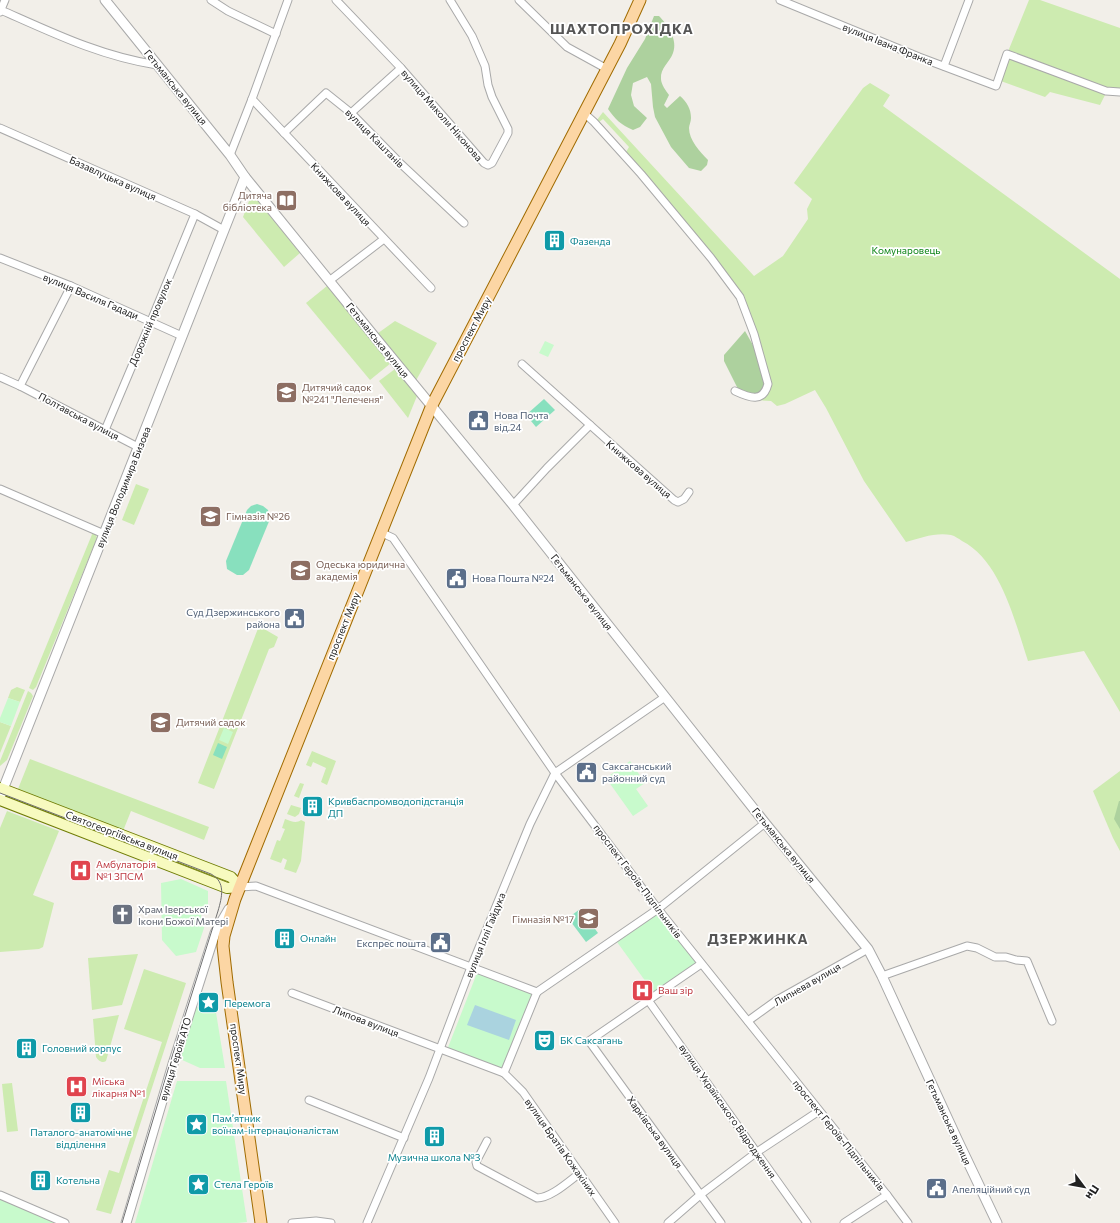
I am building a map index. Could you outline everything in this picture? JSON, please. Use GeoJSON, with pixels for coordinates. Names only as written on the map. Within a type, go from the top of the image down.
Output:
{"type":"FeatureCollection","features":[{"type":"Feature","properties":{"kind":"main road","name":"проспект Миру"},"geometry":{"type":"LineString","coordinates":[[261,1223],[224,946],[224,936],[235,899],[380,532],[432,405],[620,44],[640,0]]}},
{"type":"Feature","properties":{"kind":"main road","name":"Святогеоргіївська вулиця"},"geometry":{"type":"LineString","coordinates":[[1,794],[231,877],[240,887]]}},
{"type":"Feature","properties":{"kind":"street"},"geometry":{"type":"LineString","coordinates":[[5,0],[0,11],[71,41],[107,54],[136,62],[157,65]]}},
{"type":"Feature","properties":{"kind":"street","name":"Гетьманська вулиця"},"geometry":{"type":"LineString","coordinates":[[105,0],[329,281],[513,505],[765,823],[868,949],[997,1223]]}},
{"type":"Feature","properties":{"kind":"street"},"geometry":{"type":"LineString","coordinates":[[211,0],[228,11],[276,34]]}},
{"type":"Feature","properties":{"kind":"street"},"geometry":{"type":"LineString","coordinates":[[230,155],[288,0]]}},
{"type":"Feature","properties":{"kind":"street","name":"вулиця Миколи Ніконова"},"geometry":{"type":"LineString","coordinates":[[336,0],[401,68],[484,163],[488,165],[492,162],[508,133],[508,128],[492,97],[488,85],[485,66],[472,36],[450,0]]}},
{"type":"Feature","properties":{"kind":"street"},"geometry":{"type":"LineString","coordinates":[[519,0],[567,47],[607,69]]}},
{"type":"Feature","properties":{"kind":"street","name":"вулиця Івана Франка"},"geometry":{"type":"LineString","coordinates":[[780,0],[919,57],[996,86],[1006,54],[1106,91],[1120,92]]}},
{"type":"Feature","properties":{"kind":"street"},"geometry":{"type":"LineString","coordinates":[[944,66],[969,0]]}},
{"type":"Feature","properties":{"kind":"street"},"geometry":{"type":"LineString","coordinates":[[352,113],[401,68]]}},
{"type":"Feature","properties":{"kind":"street","name":"вулиця Каштанів"},"geometry":{"type":"LineString","coordinates":[[284,133],[326,93],[352,113],[400,164],[464,223]]}},
{"type":"Feature","properties":{"kind":"street","name":"Книжкова вулиця"},"geometry":{"type":"LineString","coordinates":[[252,99],[431,288]]}},
{"type":"Feature","properties":{"kind":"street"},"geometry":{"type":"LineString","coordinates":[[584,113],[641,174],[711,258],[740,297],[754,334],[768,384],[766,392],[762,396],[755,397],[735,391]]}},
{"type":"Feature","properties":{"kind":"street","name":"Базавлуцька вулиця"},"geometry":{"type":"LineString","coordinates":[[0,128],[195,214],[224,230]]}},
{"type":"Feature","properties":{"kind":"street","name":"вулиця Володимира Бизова"},"geometry":{"type":"LineString","coordinates":[[1,794],[246,177]]}},
{"type":"Feature","properties":{"kind":"street","name":"Дорожній провулок"},"geometry":{"type":"LineString","coordinates":[[105,430],[195,214]]}},
{"type":"Feature","properties":{"kind":"street"},"geometry":{"type":"LineString","coordinates":[[329,281],[384,239]]}},
{"type":"Feature","properties":{"kind":"street","name":"вулиця Василя Гадади"},"geometry":{"type":"LineString","coordinates":[[0,258],[71,286],[182,336]]}},
{"type":"Feature","properties":{"kind":"street"},"geometry":{"type":"LineString","coordinates":[[20,386],[71,286]]}},
{"type":"Feature","properties":{"kind":"street","name":"Книжкова вулиця"},"geometry":{"type":"LineString","coordinates":[[522,364],[674,500],[678,502],[684,499],[689,492]]}},
{"type":"Feature","properties":{"kind":"street","name":"Полтавська вулиця"},"geometry":{"type":"LineString","coordinates":[[0,377],[138,447]]}},
{"type":"Feature","properties":{"kind":"street"},"geometry":{"type":"LineString","coordinates":[[513,505],[590,425]]}},
{"type":"Feature","properties":{"kind":"street"},"geometry":{"type":"LineString","coordinates":[[0,489],[104,534]]}},
{"type":"Feature","properties":{"kind":"street","name":"проспект Героїв-Підпільників"},"geometry":{"type":"LineString","coordinates":[[380,532],[393,538],[555,773],[658,909],[908,1223]]}},
{"type":"Feature","properties":{"kind":"street","name":"вулиця Іллі Гайдука"},"geometry":{"type":"LineString","coordinates":[[367,1223],[441,1049],[471,967],[530,824],[555,773],[665,697]]}},
{"type":"Feature","properties":{"kind":"street"},"geometry":{"type":"LineString","coordinates":[[504,1073],[537,992],[658,909],[765,823]]}},
{"type":"Feature","properties":{"kind":"street"},"geometry":{"type":"LineString","coordinates":[[240,887],[256,886],[537,992]]}},
{"type":"Feature","properties":{"kind":"street","name":"вулиця Героїв АТО"},"geometry":{"type":"LineString","coordinates":[[126,1223],[173,1064],[215,933],[235,899]]}},
{"type":"Feature","properties":{"kind":"street"},"geometry":{"type":"LineString","coordinates":[[882,976],[967,946],[977,948],[994,957],[1006,957],[1027,961],[1052,1021]]}},
{"type":"Feature","properties":{"kind":"street","name":"Липнева вулиця"},"geometry":{"type":"LineString","coordinates":[[748,1022],[776,1000],[868,949]]}},
{"type":"Feature","properties":{"kind":"street"},"geometry":{"type":"LineString","coordinates":[[648,1000],[701,964]]}},
{"type":"Feature","properties":{"kind":"street","name":"Липова вулиця"},"geometry":{"type":"LineString","coordinates":[[292,993],[504,1073]]}},
{"type":"Feature","properties":{"kind":"street","name":"Харківська вулиця"},"geometry":{"type":"LineString","coordinates":[[648,1000],[589,1041],[721,1223]]}},
{"type":"Feature","properties":{"kind":"street","name":"вулиця Українського Відродження"},"geometry":{"type":"LineString","coordinates":[[648,1000],[806,1223]]}},
{"type":"Feature","properties":{"kind":"street","name":"вулиця Братів Кожакіних"},"geometry":{"type":"LineString","coordinates":[[504,1073],[523,1092],[615,1223]]}},
{"type":"Feature","properties":{"kind":"street"},"geometry":{"type":"LineString","coordinates":[[309,1100],[404,1138]]}},
{"type":"Feature","properties":{"kind":"street"},"geometry":{"type":"LineString","coordinates":[[668,1223],[700,1195],[757,1152],[819,1112]]}},
{"type":"Feature","properties":{"kind":"street"},"geometry":{"type":"LineString","coordinates":[[488,1141],[476,1162],[477,1166],[537,1198],[542,1198],[549,1195],[580,1173]]}},
{"type":"Feature","properties":{"kind":"street"},"geometry":{"type":"LineString","coordinates":[[0,1195],[65,1223]]}},
{"type":"Feature","properties":{"kind":"street"},"geometry":{"type":"LineString","coordinates":[[844,1223],[887,1195]]}},
{"type":"Feature","properties":{"kind":"street"},"geometry":{"type":"LineString","coordinates":[[292,1223],[316,1221],[331,1223]]}},
{"type":"Feature","properties":{"kind":"green space"},"geometry":{"type":"Polygon","coordinates":[[[1029,0],[1040,0],[1120,28],[1120,93],[1107,91],[1100,105],[1050,92],[1045,97],[998,80],[1029,0]]]}},
{"type":"Feature","properties":{"kind":"green space"},"geometry":{"type":"Polygon","coordinates":[[[654,16],[659,16],[666,24],[674,43],[673,53],[661,75],[662,83],[669,95],[664,105],[667,108],[680,96],[688,106],[691,115],[689,132],[698,150],[708,160],[707,165],[701,171],[689,168],[671,147],[655,117],[651,84],[647,77],[633,83],[631,95],[634,106],[647,118],[640,127],[633,130],[625,126],[616,119],[608,109],[627,68],[645,39],[654,16]]]}},
{"type":"Feature","properties":{"kind":"green space","name":"Комунаровець"},"geometry":{"type":"Polygon","coordinates":[[[870,83],[890,95],[883,106],[1120,279],[1120,712],[1084,651],[1028,661],[1005,594],[997,577],[976,550],[955,537],[945,534],[928,536],[906,542],[864,481],[815,390],[785,404],[777,406],[771,401],[756,400],[756,333],[721,265],[626,152],[629,147],[603,119],[599,122],[597,120],[603,112],[754,276],[783,256],[808,219],[807,209],[812,199],[794,183],[863,88],[870,83]]]}},
{"type":"Feature","properties":{"kind":"green space"},"geometry":{"type":"Polygon","coordinates":[[[252,199],[258,201],[300,253],[284,267],[243,217],[249,201],[252,199]]]}},
{"type":"Feature","properties":{"kind":"green space"},"geometry":{"type":"Polygon","coordinates":[[[327,286],[391,363],[370,380],[306,303],[327,286]]]}},
{"type":"Feature","properties":{"kind":"green space"},"geometry":{"type":"Polygon","coordinates":[[[395,321],[437,343],[414,384],[374,336],[395,321]]]}},
{"type":"Feature","properties":{"kind":"green space"},"geometry":{"type":"Polygon","coordinates":[[[745,331],[758,354],[765,381],[764,390],[755,395],[738,389],[724,361],[724,355],[745,331]]]}},
{"type":"Feature","properties":{"kind":"green space"},"geometry":{"type":"Polygon","coordinates":[[[545,341],[554,345],[548,357],[539,353],[545,341]]]}},
{"type":"Feature","properties":{"kind":"green space"},"geometry":{"type":"Polygon","coordinates":[[[395,369],[417,396],[408,418],[379,381],[395,369]]]}},
{"type":"Feature","properties":{"kind":"green space"},"geometry":{"type":"Polygon","coordinates":[[[544,399],[555,410],[536,427],[526,415],[544,399]]]}},
{"type":"Feature","properties":{"kind":"green space"},"geometry":{"type":"Polygon","coordinates":[[[136,484],[149,489],[134,525],[122,520],[136,484]]]}},
{"type":"Feature","properties":{"kind":"green space"},"geometry":{"type":"Polygon","coordinates":[[[257,504],[268,510],[270,519],[249,570],[243,575],[237,575],[227,569],[226,561],[247,510],[251,506],[257,504]]]}},
{"type":"Feature","properties":{"kind":"green space"},"geometry":{"type":"Polygon","coordinates":[[[93,532],[97,538],[36,687],[33,690],[29,688],[93,532]]]}},
{"type":"Feature","properties":{"kind":"green space"},"geometry":{"type":"Polygon","coordinates":[[[259,626],[278,637],[274,647],[269,649],[214,789],[198,783],[259,626]]]}},
{"type":"Feature","properties":{"kind":"green space"},"geometry":{"type":"Polygon","coordinates":[[[17,687],[25,690],[20,702],[8,698],[11,690],[17,687]]]}},
{"type":"Feature","properties":{"kind":"green space"},"geometry":{"type":"Polygon","coordinates":[[[28,691],[33,696],[7,760],[0,766],[0,761],[28,691]]]}},
{"type":"Feature","properties":{"kind":"green space"},"geometry":{"type":"Polygon","coordinates":[[[8,698],[20,702],[11,726],[0,722],[0,718],[8,698]]]}},
{"type":"Feature","properties":{"kind":"green space"},"geometry":{"type":"Polygon","coordinates":[[[0,722],[11,726],[0,753],[0,722]]]}},
{"type":"Feature","properties":{"kind":"green space"},"geometry":{"type":"Polygon","coordinates":[[[224,728],[233,732],[228,744],[219,740],[224,728]]]}},
{"type":"Feature","properties":{"kind":"green space"},"geometry":{"type":"Polygon","coordinates":[[[218,743],[227,747],[222,759],[213,755],[218,743]]]}},
{"type":"Feature","properties":{"kind":"green space"},"geometry":{"type":"Polygon","coordinates":[[[312,751],[336,761],[327,785],[321,782],[326,768],[313,762],[311,767],[306,765],[312,751]]]}},
{"type":"Feature","properties":{"kind":"green space"},"geometry":{"type":"Polygon","coordinates":[[[30,759],[209,827],[204,840],[131,811],[123,831],[18,789],[30,759]]]}},
{"type":"Feature","properties":{"kind":"green space"},"geometry":{"type":"Polygon","coordinates":[[[630,761],[645,783],[636,789],[648,806],[633,816],[606,778],[630,761]]]}},
{"type":"Feature","properties":{"kind":"green space"},"geometry":{"type":"Polygon","coordinates":[[[1120,771],[1120,851],[1093,791],[1120,771]]]}},
{"type":"Feature","properties":{"kind":"green space"},"geometry":{"type":"Polygon","coordinates":[[[300,783],[304,784],[299,798],[294,796],[300,783]]]}},
{"type":"Feature","properties":{"kind":"green space"},"geometry":{"type":"Polygon","coordinates":[[[1120,801],[1120,829],[1114,819],[1120,801]]]}},
{"type":"Feature","properties":{"kind":"green space"},"geometry":{"type":"Polygon","coordinates":[[[291,805],[301,808],[299,814],[295,817],[287,814],[291,805]]]}},
{"type":"Feature","properties":{"kind":"green space"},"geometry":{"type":"Polygon","coordinates":[[[7,811],[59,831],[33,895],[54,903],[43,947],[39,949],[0,952],[0,828],[7,811]]]}},
{"type":"Feature","properties":{"kind":"green space"},"geometry":{"type":"Polygon","coordinates":[[[285,819],[293,822],[301,820],[305,822],[301,861],[296,873],[284,869],[287,860],[283,858],[281,863],[270,859],[277,840],[280,841],[285,829],[282,828],[285,819]]]}},
{"type":"Feature","properties":{"kind":"green space"},"geometry":{"type":"Polygon","coordinates":[[[181,879],[208,891],[208,906],[202,907],[201,919],[207,919],[196,952],[176,956],[162,940],[161,883],[181,879]]]}},
{"type":"Feature","properties":{"kind":"green space"},"geometry":{"type":"Polygon","coordinates":[[[580,909],[598,933],[586,942],[568,918],[580,909]]]}},
{"type":"Feature","properties":{"kind":"green space"},"geometry":{"type":"Polygon","coordinates":[[[657,914],[695,959],[695,963],[693,967],[654,993],[617,942],[657,914]]]}},
{"type":"Feature","properties":{"kind":"green space"},"geometry":{"type":"Polygon","coordinates":[[[138,954],[122,1005],[92,1010],[88,958],[138,954]]]}},
{"type":"Feature","properties":{"kind":"green space"},"geometry":{"type":"Polygon","coordinates":[[[144,969],[186,983],[111,1214],[96,1210],[109,1170],[119,1173],[162,1042],[124,1029],[144,969]]]}},
{"type":"Feature","properties":{"kind":"green space"},"geometry":{"type":"Polygon","coordinates":[[[477,973],[533,994],[504,1071],[447,1050],[477,973]]]}},
{"type":"Feature","properties":{"kind":"green space"},"geometry":{"type":"Polygon","coordinates":[[[203,994],[213,994],[225,1068],[200,1068],[180,1059],[196,1007],[200,1007],[203,994]]]}},
{"type":"Feature","properties":{"kind":"green space"},"geometry":{"type":"Polygon","coordinates":[[[119,1015],[106,1061],[102,1062],[96,1057],[93,1019],[119,1015]]]}},
{"type":"Feature","properties":{"kind":"green space"},"geometry":{"type":"Polygon","coordinates":[[[177,1081],[226,1081],[247,1222],[135,1223],[177,1081]]]}},
{"type":"Feature","properties":{"kind":"green space"},"geometry":{"type":"Polygon","coordinates":[[[12,1083],[18,1131],[7,1132],[2,1084],[12,1083]]]}},
{"type":"Feature","properties":{"kind":"green space"},"geometry":{"type":"Polygon","coordinates":[[[0,1198],[59,1223],[0,1223],[0,1198]]]}},
{"type":"Feature","properties":{"kind":"water"},"geometry":{"type":"Polygon","coordinates":[[[475,1005],[516,1020],[509,1040],[467,1025],[475,1005]]]}},
{"type":"Feature","properties":{"kind":"tram line"},"geometry":{"type":"LineString","coordinates":[[0,793],[211,874],[216,877],[221,886],[221,900],[218,911],[122,1223]]}},
{"type":"Feature","properties":{"kind":"place","name":"Дитяча бібліотека"},"geometry":{"type":"Point","coordinates":[287,201]}},
{"type":"Feature","properties":{"kind":"place","name":"Фазенда"},"geometry":{"type":"Point","coordinates":[555,241]}},
{"type":"Feature","properties":{"kind":"place","name":"Дитячий садок №241 \"Лелеченя\""},"geometry":{"type":"Point","coordinates":[287,393]}},
{"type":"Feature","properties":{"kind":"place","name":"Нова Почта від.24"},"geometry":{"type":"Point","coordinates":[479,421]}},
{"type":"Feature","properties":{"kind":"place","name":"Гімназія №26"},"geometry":{"type":"Point","coordinates":[210,516]}},
{"type":"Feature","properties":{"kind":"place","name":"Одеська юридична академія"},"geometry":{"type":"Point","coordinates":[301,570]}},
{"type":"Feature","properties":{"kind":"place","name":"Нова Пошта №24"},"geometry":{"type":"Point","coordinates":[456,578]}},
{"type":"Feature","properties":{"kind":"place","name":"Суд Дзержинського района"},"geometry":{"type":"Point","coordinates":[295,618]}},
{"type":"Feature","properties":{"kind":"place","name":"Дитячий садок"},"geometry":{"type":"Point","coordinates":[161,722]}},
{"type":"Feature","properties":{"kind":"place","name":"Саксаганський районний суд"},"geometry":{"type":"Point","coordinates":[586,772]}},
{"type":"Feature","properties":{"kind":"place","name":"Кривбаспромводопідстанція ДП"},"geometry":{"type":"Point","coordinates":[312,807]}},
{"type":"Feature","properties":{"kind":"place","name":"Амбулаторія №1 ЗПСМ"},"geometry":{"type":"Point","coordinates":[80,870]}},
{"type":"Feature","properties":{"kind":"place","name":"Храм Іверської Ікони Божої Матері"},"geometry":{"type":"Point","coordinates":[123,915]}},
{"type":"Feature","properties":{"kind":"place","name":"Гімназія №17"},"geometry":{"type":"Point","coordinates":[589,919]}},
{"type":"Feature","properties":{"kind":"place","name":"Онлайн"},"geometry":{"type":"Point","coordinates":[284,938]}},
{"type":"Feature","properties":{"kind":"place","name":"Експрес пошта"},"geometry":{"type":"Point","coordinates":[441,943]}},
{"type":"Feature","properties":{"kind":"place","name":"Ваш зір"},"geometry":{"type":"Point","coordinates":[642,990]}},
{"type":"Feature","properties":{"kind":"place","name":"Перемога"},"geometry":{"type":"Point","coordinates":[208,1003]}},
{"type":"Feature","properties":{"kind":"place","name":"БК Саксагань"},"geometry":{"type":"Point","coordinates":[544,1040]}},
{"type":"Feature","properties":{"kind":"place","name":"Головний корпус"},"geometry":{"type":"Point","coordinates":[27,1048]}},
{"type":"Feature","properties":{"kind":"place","name":"Міська лікарня №1"},"geometry":{"type":"Point","coordinates":[76,1087]}},
{"type":"Feature","properties":{"kind":"place","name":"Паталого-анатомічне відділення"},"geometry":{"type":"Point","coordinates":[81,1112]}},
{"type":"Feature","properties":{"kind":"place","name":"Пам’ятник воїнам-інтернаціоналістам"},"geometry":{"type":"Point","coordinates":[197,1124]}},
{"type":"Feature","properties":{"kind":"place","name":"Музична школа №3"},"geometry":{"type":"Point","coordinates":[434,1137]}},
{"type":"Feature","properties":{"kind":"place","name":"Котельна"},"geometry":{"type":"Point","coordinates":[41,1180]}},
{"type":"Feature","properties":{"kind":"place","name":"Стела Героїв"},"geometry":{"type":"Point","coordinates":[199,1184]}},
{"type":"Feature","properties":{"kind":"place","name":"Апеляційний суд"},"geometry":{"type":"Point","coordinates":[936,1189]}},
{"type":"Feature","properties":{"kind":"district","name":"ШАХТОПРОХІДКА"},"geometry":{"type":"Point","coordinates":[622,29]}},
{"type":"Feature","properties":{"kind":"district","name":"ДЗЕРЖИНКА"},"geometry":{"type":"Point","coordinates":[758,939]}}]}
